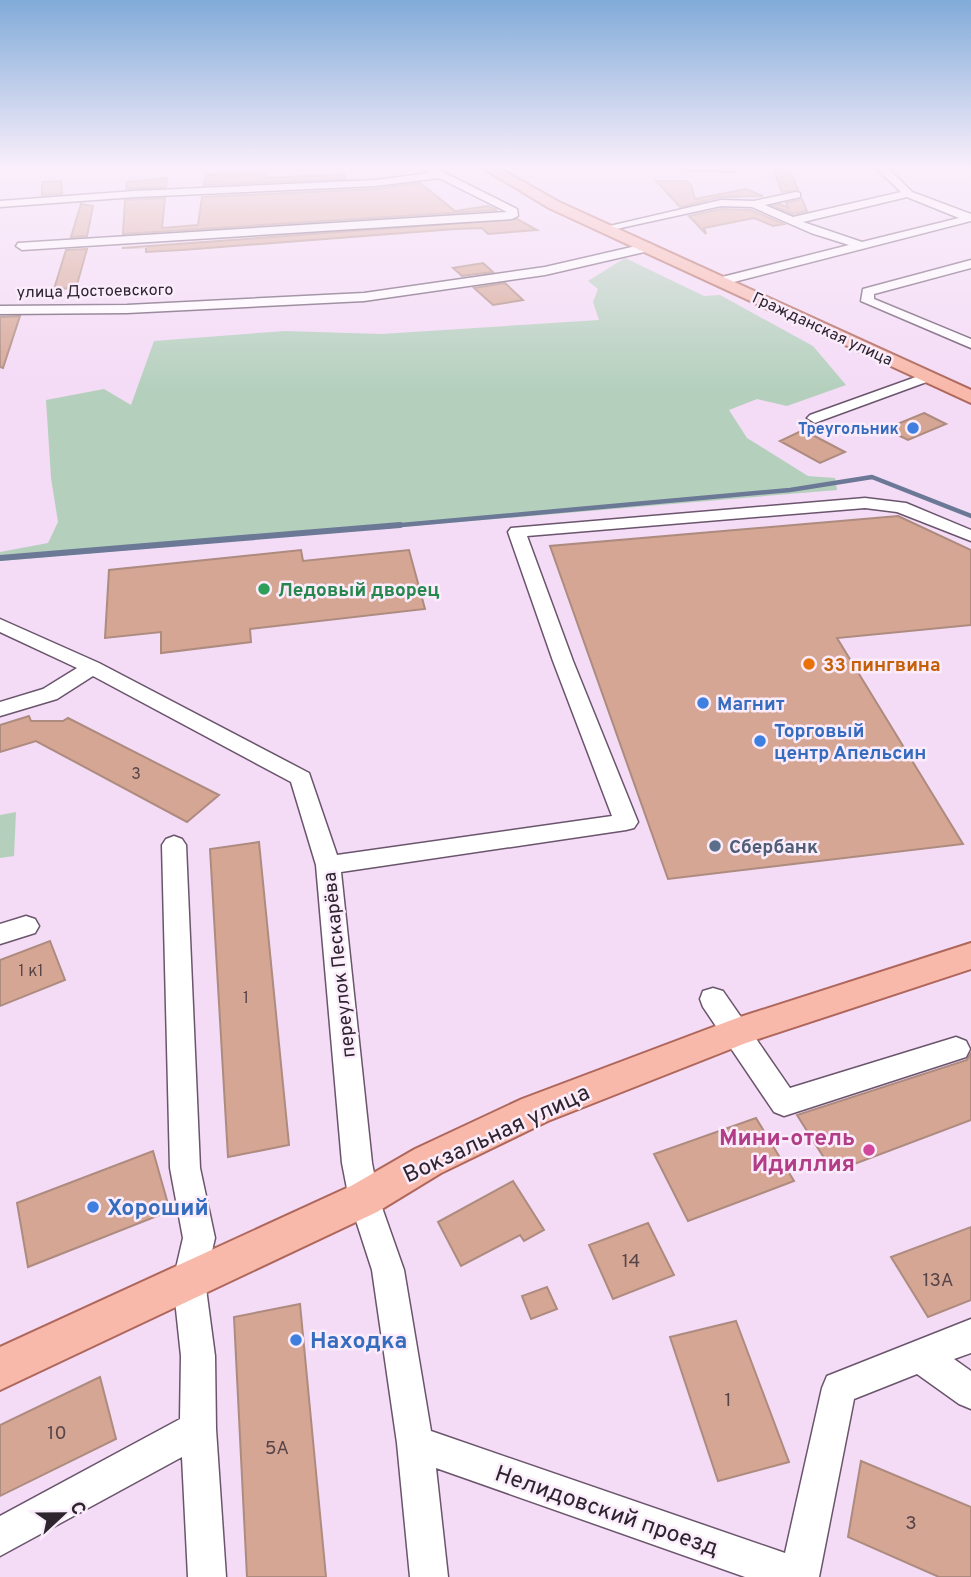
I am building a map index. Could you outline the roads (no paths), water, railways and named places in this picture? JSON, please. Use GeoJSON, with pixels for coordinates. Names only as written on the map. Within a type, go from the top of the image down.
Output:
{"type":"FeatureCollection","features":[{"type":"Feature","properties":{"kind":"main road","name":"Гражданская улица"},"geometry":{"type":"LineString","coordinates":[[635,241],[971,397]]}},
{"type":"Feature","properties":{"kind":"main road","name":"Вокзальная улица"},"geometry":{"type":"LineString","coordinates":[[0,1370],[364,1199],[428,1161],[535,1110],[737,1032],[971,956]]}},
{"type":"Feature","properties":{"kind":"street"},"geometry":{"type":"LineString","coordinates":[[22,246],[110,241]]}},
{"type":"Feature","properties":{"kind":"street"},"geometry":{"type":"LineString","coordinates":[[847,241],[860,245]]}},
{"type":"Feature","properties":{"kind":"street"},"geometry":{"type":"LineString","coordinates":[[722,281],[878,241]]}},
{"type":"Feature","properties":{"kind":"street","name":"улица Достоевского"},"geometry":{"type":"LineString","coordinates":[[0,310],[127,309],[364,297],[545,271],[649,247]]}},
{"type":"Feature","properties":{"kind":"street"},"geometry":{"type":"LineString","coordinates":[[971,264],[867,292],[868,301],[971,344]]}},
{"type":"Feature","properties":{"kind":"street"},"geometry":{"type":"LineString","coordinates":[[815,418],[927,376]]}},
{"type":"Feature","properties":{"kind":"street"},"geometry":{"type":"LineString","coordinates":[[328,865],[626,822],[562,661],[517,532],[865,503],[900,507],[971,536]]}},
{"type":"Feature","properties":{"kind":"street","name":"переулок Пескарёва"},"geometry":{"type":"LineString","coordinates":[[0,625],[92,667],[301,778],[328,865],[357,1163],[364,1199]]}},
{"type":"Feature","properties":{"kind":"street"},"geometry":{"type":"LineString","coordinates":[[0,709],[50,694],[92,667]]}},
{"type":"Feature","properties":{"kind":"street"},"geometry":{"type":"LineString","coordinates":[[174,845],[185,1168],[199,1238],[190,1281],[198,1356],[198,1429],[207,1577]]}},
{"type":"Feature","properties":{"kind":"street"},"geometry":{"type":"LineString","coordinates":[[0,934],[26,926]]}},
{"type":"Feature","properties":{"kind":"street"},"geometry":{"type":"LineString","coordinates":[[713,999],[784,1103],[956,1049]]}},
{"type":"Feature","properties":{"kind":"street"},"geometry":{"type":"LineString","coordinates":[[364,1199],[388,1270],[415,1443],[429,1577]]}},
{"type":"Feature","properties":{"kind":"street"},"geometry":{"type":"LineString","coordinates":[[800,1577],[839,1388],[971,1336]]}},
{"type":"Feature","properties":{"kind":"street"},"geometry":{"type":"LineString","coordinates":[[920,1356],[971,1392]]}},
{"type":"Feature","properties":{"kind":"street"},"geometry":{"type":"LineString","coordinates":[[0,1537],[198,1429]]}},
{"type":"Feature","properties":{"kind":"street","name":"Нелидовский проезд"},"geometry":{"type":"LineString","coordinates":[[415,1443],[800,1577]]}},
{"type":"Feature","properties":{"kind":"waterway"},"geometry":{"type":"LineString","coordinates":[[379,527],[790,490],[872,477],[971,516]]}},
{"type":"Feature","properties":{"kind":"waterway"},"geometry":{"type":"LineString","coordinates":[[0,558],[400,525]]}},
{"type":"Feature","properties":{"kind":"place","name":"Треугольник"},"geometry":{"type":"Point","coordinates":[913,428]}},
{"type":"Feature","properties":{"kind":"place","name":"Ледовый дворец"},"geometry":{"type":"Point","coordinates":[264,589]}},
{"type":"Feature","properties":{"kind":"place","name":"33 пингвина"},"geometry":{"type":"Point","coordinates":[809,664]}},
{"type":"Feature","properties":{"kind":"place","name":"Магнит"},"geometry":{"type":"Point","coordinates":[703,703]}},
{"type":"Feature","properties":{"kind":"place","name":"Торговый центр Апельсин"},"geometry":{"type":"Point","coordinates":[760,741]}},
{"type":"Feature","properties":{"kind":"place","name":"Сбербанк"},"geometry":{"type":"Point","coordinates":[715,846]}},
{"type":"Feature","properties":{"kind":"place","name":"Мини-отель Идиллия"},"geometry":{"type":"Point","coordinates":[869,1150]}},
{"type":"Feature","properties":{"kind":"place","name":"Хороший"},"geometry":{"type":"Point","coordinates":[93,1207]}},
{"type":"Feature","properties":{"kind":"place","name":"Находка"},"geometry":{"type":"Point","coordinates":[296,1340]}}]}
